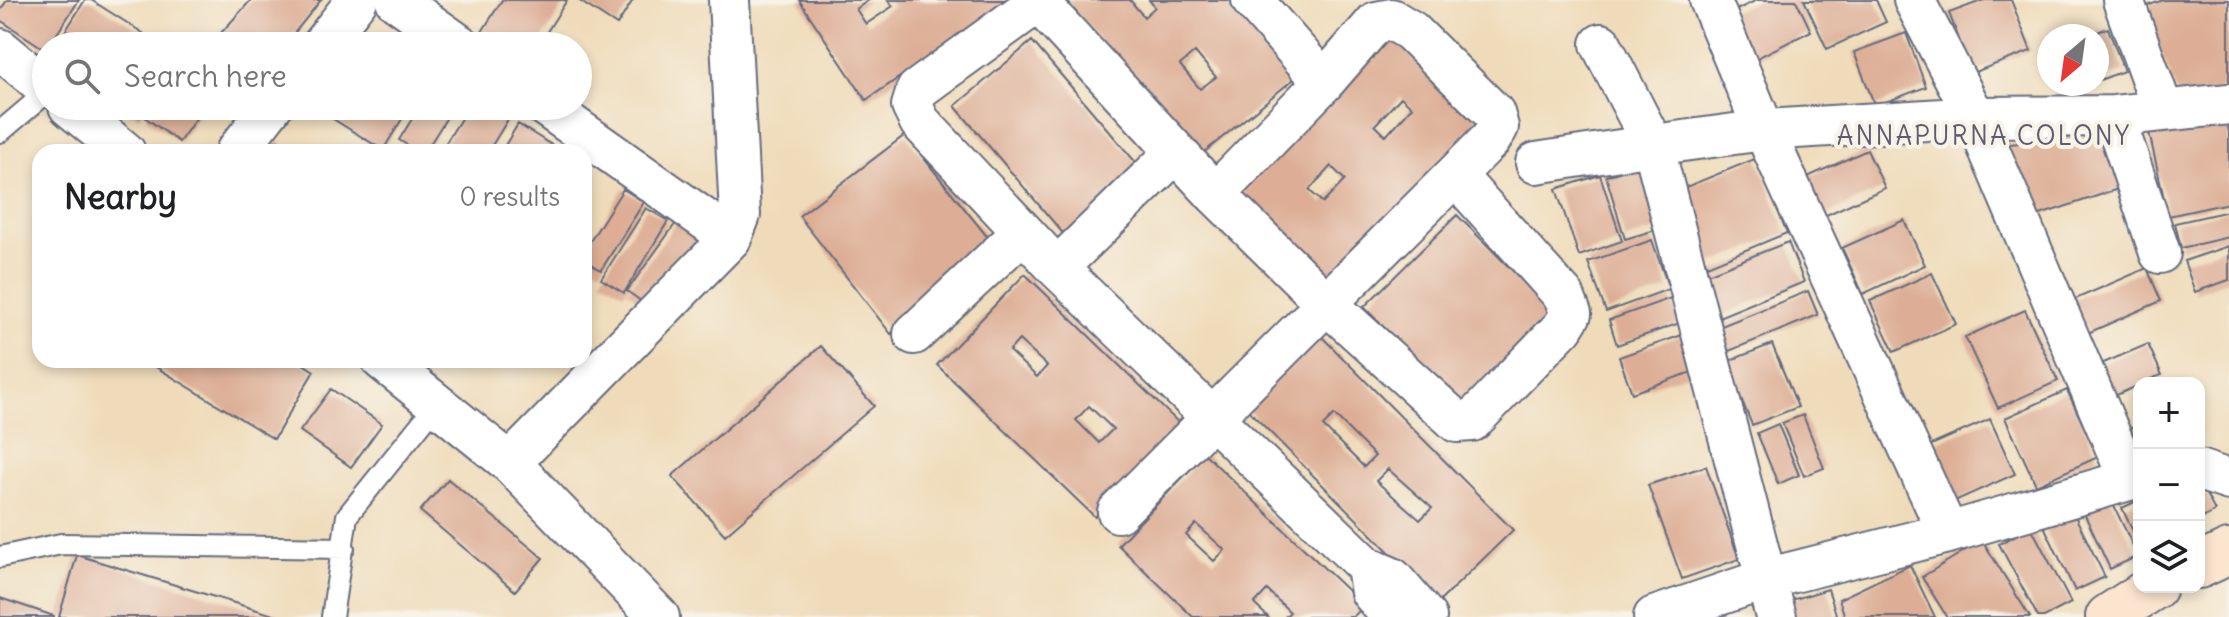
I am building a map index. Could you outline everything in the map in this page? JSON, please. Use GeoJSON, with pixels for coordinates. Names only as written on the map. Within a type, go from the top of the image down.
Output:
{"type":"FeatureCollection","features":[{"type":"Feature","properties":{"kind":"main road"},"geometry":{"type":"LineString","coordinates":[[2205,563],[2229,552]]}},
{"type":"Feature","properties":{"kind":"main road"},"geometry":{"type":"LineString","coordinates":[[2108,617],[2145,593]]}},
{"type":"Feature","properties":{"kind":"street"},"geometry":{"type":"LineString","coordinates":[[332,32],[357,0]]}},
{"type":"Feature","properties":{"kind":"street"},"geometry":{"type":"LineString","coordinates":[[396,0],[441,32]]}},
{"type":"Feature","properties":{"kind":"street"},"geometry":{"type":"LineString","coordinates":[[510,463],[731,238],[740,215],[729,0]]}},
{"type":"Feature","properties":{"kind":"street"},"geometry":{"type":"LineString","coordinates":[[1252,0],[1324,82]]}},
{"type":"Feature","properties":{"kind":"street"},"geometry":{"type":"LineString","coordinates":[[1710,0],[1764,130],[1948,533]]}},
{"type":"Feature","properties":{"kind":"street"},"geometry":{"type":"LineString","coordinates":[[1914,0],[1975,117],[2133,476]]}},
{"type":"Feature","properties":{"kind":"street"},"geometry":{"type":"LineString","coordinates":[[2123,0],[2163,111]]}},
{"type":"Feature","properties":{"kind":"street"},"geometry":{"type":"LineString","coordinates":[[1426,617],[1392,578],[1367,567],[1057,268],[920,122],[912,106],[917,90],[1038,1],[1215,194],[1326,303],[1457,422],[1472,421],[1563,327],[1571,314],[1564,296],[1455,175]]}},
{"type":"Feature","properties":{"kind":"street"},"geometry":{"type":"LineString","coordinates":[[1118,512],[1491,139],[1498,127],[1494,113],[1411,31],[1391,19],[1376,22],[1324,82],[1215,194]]}},
{"type":"Feature","properties":{"kind":"street"},"geometry":{"type":"LineString","coordinates":[[1601,44],[1653,145],[1771,598]]}},
{"type":"Feature","properties":{"kind":"street"},"geometry":{"type":"LineString","coordinates":[[0,49],[32,75]]}},
{"type":"Feature","properties":{"kind":"street"},"geometry":{"type":"LineString","coordinates":[[1536,163],[1764,130],[1975,117],[2114,116],[2229,104]]}},
{"type":"Feature","properties":{"kind":"street"},"geometry":{"type":"LineString","coordinates":[[2114,116],[2160,253]]}},
{"type":"Feature","properties":{"kind":"street"},"geometry":{"type":"LineString","coordinates":[[86,120],[115,144]]}},
{"type":"Feature","properties":{"kind":"street"},"geometry":{"type":"LineString","coordinates":[[242,144],[261,120]]}},
{"type":"Feature","properties":{"kind":"street"},"geometry":{"type":"LineString","coordinates":[[565,120],[731,238]]}},
{"type":"Feature","properties":{"kind":"street"},"geometry":{"type":"LineString","coordinates":[[1057,268],[1176,152]]}},
{"type":"Feature","properties":{"kind":"street"},"geometry":{"type":"LineString","coordinates":[[914,334],[1023,232]]}},
{"type":"Feature","properties":{"kind":"street"},"geometry":{"type":"LineString","coordinates":[[392,368],[510,463],[659,617]]}},
{"type":"Feature","properties":{"kind":"street"},"geometry":{"type":"LineString","coordinates":[[2205,472],[2229,480]]}},
{"type":"Feature","properties":{"kind":"street"},"geometry":{"type":"LineString","coordinates":[[1654,617],[1771,598],[1948,533],[2133,478]]}},
{"type":"Feature","properties":{"kind":"street"},"geometry":{"type":"LineString","coordinates":[[1367,567],[1371,592],[1392,617]]}},
{"type":"Feature","properties":{"kind":"lane"},"geometry":{"type":"LineString","coordinates":[[0,132],[32,105]]}},
{"type":"Feature","properties":{"kind":"lane"},"geometry":{"type":"LineString","coordinates":[[332,617],[347,516],[437,404]]}},
{"type":"Feature","properties":{"kind":"lane"},"geometry":{"type":"LineString","coordinates":[[0,557],[61,544],[344,548]]}},
{"type":"Feature","properties":{"kind":"building"},"geometry":{"type":"Polygon","coordinates":[[[7,0],[79,0],[58,32],[32,32],[32,41],[0,20],[0,11],[7,0]]]}},
{"type":"Feature","properties":{"kind":"building"},"geometry":{"type":"Polygon","coordinates":[[[85,0],[91,0],[141,32],[65,32],[85,0]]]}},
{"type":"Feature","properties":{"kind":"building"},"geometry":{"type":"Polygon","coordinates":[[[251,0],[321,0],[295,32],[222,32],[251,0]]]}},
{"type":"Feature","properties":{"kind":"building"},"geometry":{"type":"Polygon","coordinates":[[[502,0],[567,0],[547,32],[482,32],[502,0]]]}},
{"type":"Feature","properties":{"kind":"building"},"geometry":{"type":"Polygon","coordinates":[[[578,0],[633,0],[617,25],[578,0]]]}},
{"type":"Feature","properties":{"kind":"building"},"geometry":{"type":"Polygon","coordinates":[[[799,0],[869,0],[856,9],[866,24],[893,6],[888,0],[1014,0],[866,100],[799,0]]]}},
{"type":"Feature","properties":{"kind":"building"},"geometry":{"type":"Polygon","coordinates":[[[1066,0],[1130,0],[1144,17],[1155,7],[1149,0],[1230,0],[1295,78],[1197,158],[1066,0]],[[1195,52],[1180,65],[1200,89],[1216,77],[1195,52]]]}},
{"type":"Feature","properties":{"kind":"building"},"geometry":{"type":"Polygon","coordinates":[[[1757,0],[1796,0],[1811,31],[1753,60],[1730,13],[1757,0]]]}},
{"type":"Feature","properties":{"kind":"building"},"geometry":{"type":"Polygon","coordinates":[[[1804,0],[1876,0],[1886,22],[1827,49],[1804,0]]]}},
{"type":"Feature","properties":{"kind":"building"},"geometry":{"type":"Polygon","coordinates":[[[1984,0],[2011,0],[2031,51],[1972,73],[1949,13],[1984,0]]]}},
{"type":"Feature","properties":{"kind":"building"},"geometry":{"type":"Polygon","coordinates":[[[2163,0],[2229,0],[2229,85],[2181,104],[2144,7],[2163,0]]]}},
{"type":"Feature","properties":{"kind":"building"},"geometry":{"type":"Polygon","coordinates":[[[2109,31],[2124,71],[2109,77],[2109,31]]]}},
{"type":"Feature","properties":{"kind":"building"},"geometry":{"type":"Polygon","coordinates":[[[1906,33],[1926,87],[1875,106],[1854,52],[1906,33]]]}},
{"type":"Feature","properties":{"kind":"building"},"geometry":{"type":"Polygon","coordinates":[[[1391,36],[1483,124],[1332,281],[1240,194],[1391,36]],[[1401,97],[1375,125],[1386,136],[1412,107],[1401,97]],[[1331,166],[1309,190],[1323,203],[1345,180],[1331,166]]]}},
{"type":"Feature","properties":{"kind":"building"},"geometry":{"type":"Polygon","coordinates":[[[1032,41],[1144,172],[1067,238],[955,106],[1032,41]]]}},
{"type":"Feature","properties":{"kind":"building"},"geometry":{"type":"Polygon","coordinates":[[[2224,112],[2229,132],[2229,203],[2168,216],[2148,128],[2224,112]]]}},
{"type":"Feature","properties":{"kind":"building"},"geometry":{"type":"Polygon","coordinates":[[[149,120],[195,120],[179,142],[149,120]]]}},
{"type":"Feature","properties":{"kind":"building"},"geometry":{"type":"Polygon","coordinates":[[[335,120],[401,120],[387,144],[373,144],[335,120]]]}},
{"type":"Feature","properties":{"kind":"building"},"geometry":{"type":"Polygon","coordinates":[[[411,120],[445,120],[430,144],[406,144],[399,140],[411,120]]]}},
{"type":"Feature","properties":{"kind":"building"},"geometry":{"type":"Polygon","coordinates":[[[460,120],[508,120],[493,144],[445,144],[460,120]]]}},
{"type":"Feature","properties":{"kind":"building"},"geometry":{"type":"Polygon","coordinates":[[[518,124],[550,144],[506,144],[518,124]]]}},
{"type":"Feature","properties":{"kind":"building"},"geometry":{"type":"Polygon","coordinates":[[[2103,134],[2121,188],[2025,220],[2000,145],[2103,134]]]}},
{"type":"Feature","properties":{"kind":"building"},"geometry":{"type":"Polygon","coordinates":[[[905,135],[994,245],[891,334],[799,216],[905,135]]]}},
{"type":"Feature","properties":{"kind":"building"},"geometry":{"type":"Polygon","coordinates":[[[1867,150],[1885,188],[1820,218],[1803,179],[1867,150]]]}},
{"type":"Feature","properties":{"kind":"building"},"geometry":{"type":"Polygon","coordinates":[[[1757,158],[1787,233],[1707,266],[1676,191],[1757,158]]]}},
{"type":"Feature","properties":{"kind":"building"},"geometry":{"type":"Polygon","coordinates":[[[1647,163],[1666,227],[1625,239],[1606,176],[1647,163]]]}},
{"type":"Feature","properties":{"kind":"building"},"geometry":{"type":"Polygon","coordinates":[[[1600,175],[1622,241],[1579,256],[1556,189],[1600,175]]]}},
{"type":"Feature","properties":{"kind":"building"},"geometry":{"type":"Polygon","coordinates":[[[623,189],[644,202],[601,270],[592,264],[592,238],[623,189]]]}},
{"type":"Feature","properties":{"kind":"building"},"geometry":{"type":"Polygon","coordinates":[[[646,208],[668,221],[624,293],[601,279],[646,208]]]}},
{"type":"Feature","properties":{"kind":"building"},"geometry":{"type":"Polygon","coordinates":[[[2229,211],[2229,237],[2181,248],[2175,223],[2229,211]]]}},
{"type":"Feature","properties":{"kind":"building"},"geometry":{"type":"Polygon","coordinates":[[[1457,215],[1560,318],[1466,411],[1364,307],[1457,215]]]}},
{"type":"Feature","properties":{"kind":"building"},"geometry":{"type":"Polygon","coordinates":[[[1904,220],[1925,265],[1863,294],[1842,248],[1904,220]]]}},
{"type":"Feature","properties":{"kind":"building"},"geometry":{"type":"Polygon","coordinates":[[[676,223],[701,241],[652,309],[627,291],[676,223]]]}},
{"type":"Feature","properties":{"kind":"building"},"geometry":{"type":"Polygon","coordinates":[[[1652,240],[1669,289],[1606,312],[1588,262],[1652,240]]]}},
{"type":"Feature","properties":{"kind":"building"},"geometry":{"type":"Polygon","coordinates":[[[1788,242],[1804,282],[1714,319],[1697,278],[1788,242]]]}},
{"type":"Feature","properties":{"kind":"building"},"geometry":{"type":"Polygon","coordinates":[[[2229,246],[2229,280],[2195,292],[2184,261],[2229,246]]]}},
{"type":"Feature","properties":{"kind":"building"},"geometry":{"type":"Polygon","coordinates":[[[2147,268],[2161,301],[2088,333],[2073,300],[2147,268]]]}},
{"type":"Feature","properties":{"kind":"building"},"geometry":{"type":"Polygon","coordinates":[[[1932,273],[1956,324],[1894,352],[1870,301],[1932,273]]]}},
{"type":"Feature","properties":{"kind":"building"},"geometry":{"type":"Polygon","coordinates":[[[1025,274],[1183,427],[1095,517],[937,365],[1025,274]],[[1019,340],[1009,351],[1037,377],[1047,366],[1019,340]],[[1089,406],[1076,420],[1099,443],[1113,429],[1089,406]]]}},
{"type":"Feature","properties":{"kind":"building"},"geometry":{"type":"Polygon","coordinates":[[[1808,291],[1818,315],[1724,353],[1714,329],[1808,291]]]}},
{"type":"Feature","properties":{"kind":"building"},"geometry":{"type":"Polygon","coordinates":[[[1671,298],[1680,323],[1617,345],[1609,320],[1671,298]]]}},
{"type":"Feature","properties":{"kind":"building"},"geometry":{"type":"Polygon","coordinates":[[[2025,310],[2058,381],[1998,408],[1965,337],[2025,310]]]}},
{"type":"Feature","properties":{"kind":"building"},"geometry":{"type":"Polygon","coordinates":[[[1320,335],[1513,530],[1439,602],[1246,408],[1320,335]],[[1334,415],[1323,426],[1364,467],[1375,456],[1334,415]],[[1388,469],[1376,481],[1420,520],[1432,508],[1388,469]]]}},
{"type":"Feature","properties":{"kind":"building"},"geometry":{"type":"Polygon","coordinates":[[[1682,335],[1695,371],[1632,393],[1619,357],[1682,335]]]}},
{"type":"Feature","properties":{"kind":"building"},"geometry":{"type":"Polygon","coordinates":[[[1772,344],[1798,407],[1752,425],[1726,362],[1772,344]]]}},
{"type":"Feature","properties":{"kind":"building"},"geometry":{"type":"Polygon","coordinates":[[[2148,344],[2162,375],[2133,377],[2133,388],[2108,399],[2094,367],[2148,344]]]}},
{"type":"Feature","properties":{"kind":"building"},"geometry":{"type":"Polygon","coordinates":[[[821,346],[874,406],[725,535],[672,476],[821,346]]]}},
{"type":"Feature","properties":{"kind":"building"},"geometry":{"type":"Polygon","coordinates":[[[158,368],[309,368],[314,371],[274,439],[158,368]]]}},
{"type":"Feature","properties":{"kind":"building"},"geometry":{"type":"Polygon","coordinates":[[[331,389],[382,424],[351,467],[300,431],[331,389]]]}},
{"type":"Feature","properties":{"kind":"building"},"geometry":{"type":"Polygon","coordinates":[[[2067,390],[2098,457],[2036,485],[2005,418],[2067,390]]]}},
{"type":"Feature","properties":{"kind":"building"},"geometry":{"type":"Polygon","coordinates":[[[1803,415],[1824,468],[1804,476],[1782,423],[1803,415]]]}},
{"type":"Feature","properties":{"kind":"building"},"geometry":{"type":"Polygon","coordinates":[[[1990,419],[2015,474],[1948,504],[1922,449],[1990,419]]]}},
{"type":"Feature","properties":{"kind":"building"},"geometry":{"type":"Polygon","coordinates":[[[1778,424],[1799,475],[1778,484],[1757,433],[1778,424]]]}},
{"type":"Feature","properties":{"kind":"building"},"geometry":{"type":"Polygon","coordinates":[[[2133,427],[2133,444],[2127,430],[2133,427]]]}},
{"type":"Feature","properties":{"kind":"building"},"geometry":{"type":"Polygon","coordinates":[[[1205,454],[1364,606],[1353,617],[1285,617],[1290,612],[1267,590],[1254,604],[1268,617],[1193,617],[1118,545],[1205,454]],[[1196,524],[1186,535],[1214,561],[1225,550],[1196,524]]]}},
{"type":"Feature","properties":{"kind":"building"},"geometry":{"type":"Polygon","coordinates":[[[1706,466],[1739,559],[1682,579],[1648,485],[1706,466]]]}},
{"type":"Feature","properties":{"kind":"building"},"geometry":{"type":"Polygon","coordinates":[[[448,479],[543,558],[515,591],[420,511],[448,479]]]}},
{"type":"Feature","properties":{"kind":"building"},"geometry":{"type":"Polygon","coordinates":[[[2205,492],[2215,511],[2205,517],[2205,492]]]}},
{"type":"Feature","properties":{"kind":"building"},"geometry":{"type":"Polygon","coordinates":[[[2110,498],[2133,546],[2133,558],[2110,569],[2083,511],[2110,498]]]}},
{"type":"Feature","properties":{"kind":"building"},"geometry":{"type":"Polygon","coordinates":[[[2133,503],[2133,531],[2122,508],[2133,503]]]}},
{"type":"Feature","properties":{"kind":"building"},"geometry":{"type":"Polygon","coordinates":[[[2072,510],[2105,577],[2075,591],[2043,524],[2072,510]]]}},
{"type":"Feature","properties":{"kind":"building"},"geometry":{"type":"Polygon","coordinates":[[[2031,527],[2071,603],[2044,617],[2038,617],[1999,544],[2031,527]]]}},
{"type":"Feature","properties":{"kind":"building"},"geometry":{"type":"Polygon","coordinates":[[[1982,540],[2030,617],[1947,617],[1922,577],[1982,540]]]}},
{"type":"Feature","properties":{"kind":"building"},"geometry":{"type":"Polygon","coordinates":[[[77,555],[277,616],[277,617],[59,617],[77,555]]]}},
{"type":"Feature","properties":{"kind":"building"},"geometry":{"type":"Polygon","coordinates":[[[1910,565],[1935,617],[1845,617],[1839,599],[1910,565]]]}},
{"type":"Feature","properties":{"kind":"building"},"geometry":{"type":"Polygon","coordinates":[[[1828,589],[1837,617],[1789,617],[1785,602],[1828,589]]]}},
{"type":"Feature","properties":{"kind":"building"},"geometry":{"type":"Polygon","coordinates":[[[0,598],[54,616],[54,617],[0,617],[0,598]]]}},
{"type":"Feature","properties":{"kind":"district","name":"ANNAPURNA COLONY"},"geometry":{"type":"Point","coordinates":[1984,135]}}]}
